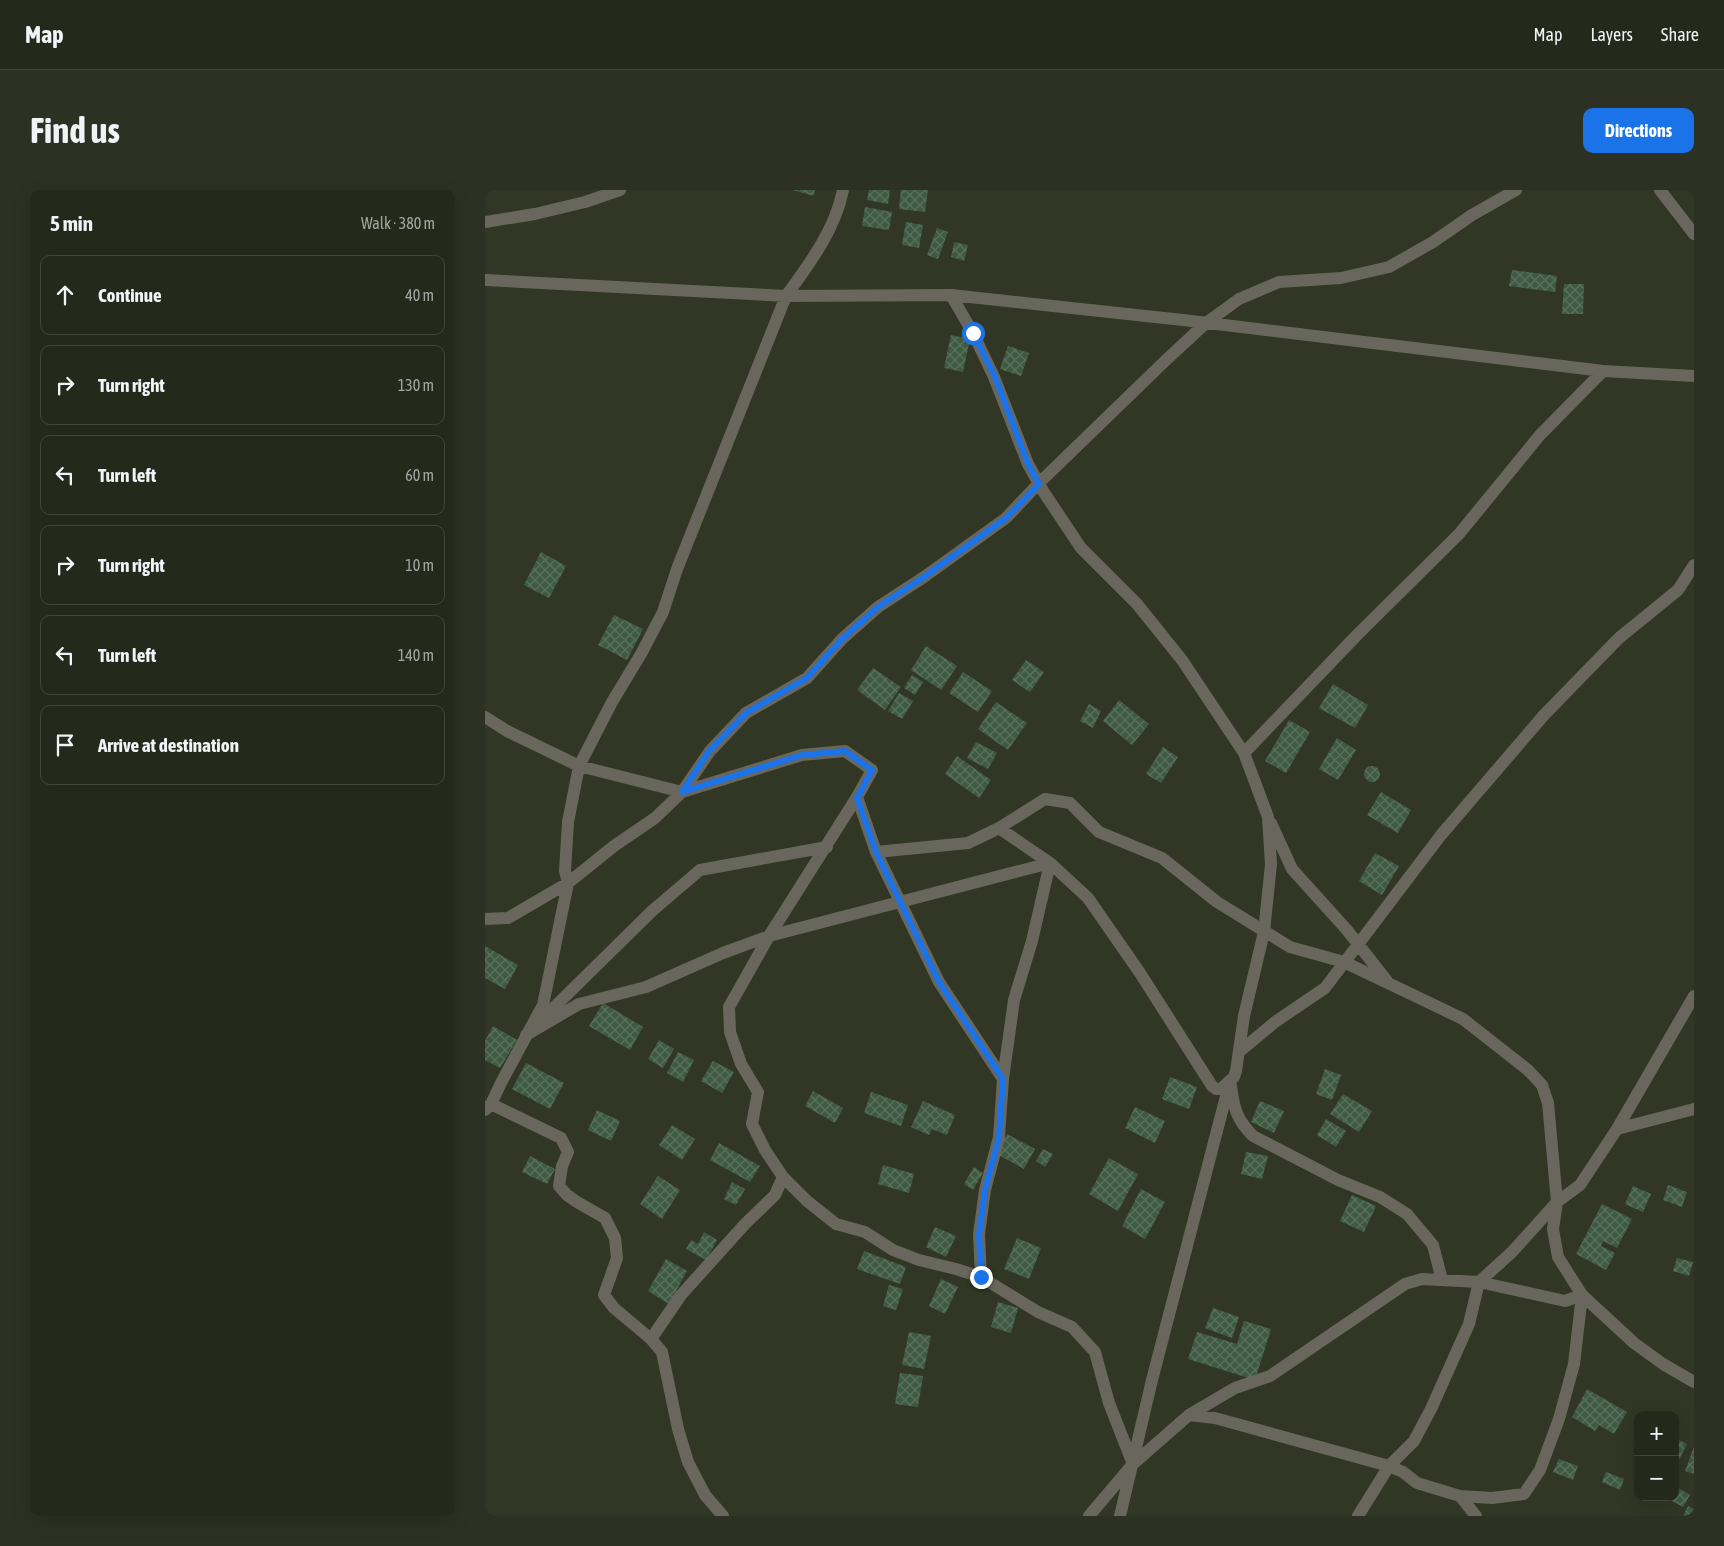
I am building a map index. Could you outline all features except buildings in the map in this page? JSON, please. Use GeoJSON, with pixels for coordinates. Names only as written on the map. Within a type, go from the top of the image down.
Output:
{"type":"FeatureCollection","features":[{"type":"Feature","properties":{"kind":"street"},"geometry":{"type":"LineString","coordinates":[[485,222],[535,214],[585,202],[620,190]]}},
{"type":"Feature","properties":{"kind":"street"},"geometry":{"type":"LineString","coordinates":[[723,1516],[705,1495],[688,1462],[678,1429],[662,1352],[651,1339],[620,1314],[604,1295],[617,1258],[615,1238],[605,1218],[577,1202],[559,1186],[562,1166],[568,1152],[561,1138],[488,1107],[543,1005],[568,883],[565,871],[568,822],[579,766],[612,702],[641,654],[663,612],[677,570],[786,296],[814,257],[840,208],[843,190]]}},
{"type":"Feature","properties":{"kind":"street"},"geometry":{"type":"LineString","coordinates":[[485,919],[508,918],[568,883],[613,846],[655,818],[682,792],[709,751],[746,713],[807,678],[842,639],[878,607],[924,577],[1006,518],[1206,323],[1239,299],[1279,282],[1341,278],[1389,266],[1433,242],[1472,215],[1516,190]]}},
{"type":"Feature","properties":{"kind":"street"},"geometry":{"type":"LineString","coordinates":[[1659,190],[1694,234]]}},
{"type":"Feature","properties":{"kind":"street"},"geometry":{"type":"LineString","coordinates":[[485,280],[786,296],[951,295],[1603,370],[1694,376]]}},
{"type":"Feature","properties":{"kind":"street"},"geometry":{"type":"LineString","coordinates":[[951,295],[995,377],[1028,464],[1039,484],[1081,548],[1137,604],[1182,660],[1244,753],[1267,817],[1292,869],[1389,983]]}},
{"type":"Feature","properties":{"kind":"street"},"geometry":{"type":"LineString","coordinates":[[1244,753],[1357,635],[1459,534],[1540,436],[1603,370]]}},
{"type":"Feature","properties":{"kind":"street"},"geometry":{"type":"LineString","coordinates":[[1239,1052],[1275,1022],[1325,988],[1344,962],[1359,946],[1441,835],[1544,715],[1619,638],[1678,590],[1694,565]]}},
{"type":"Feature","properties":{"kind":"street"},"geometry":{"type":"LineString","coordinates":[[485,717],[507,731],[579,766],[682,792],[802,755],[845,751],[872,770],[827,847],[769,936],[729,1006],[730,1032],[741,1064],[758,1092],[752,1124],[765,1150],[783,1177],[807,1202],[836,1224],[865,1232],[893,1250],[919,1260],[981,1277],[1038,1312],[1072,1327],[1095,1352],[1109,1403],[1133,1464]]}},
{"type":"Feature","properties":{"kind":"street"},"geometry":{"type":"LineString","coordinates":[[857,798],[876,852],[939,982],[1003,1079]]}},
{"type":"Feature","properties":{"kind":"street"},"geometry":{"type":"LineString","coordinates":[[876,852],[968,843],[999,828],[1045,799],[1070,804],[1099,832],[1163,858],[1217,902],[1290,947],[1344,962],[1463,1019],[1528,1070],[1542,1086],[1549,1103],[1557,1202],[1553,1229],[1558,1257],[1582,1295],[1634,1343],[1663,1364],[1694,1382]]}},
{"type":"Feature","properties":{"kind":"street"},"geometry":{"type":"LineString","coordinates":[[999,828],[1050,863],[1087,898],[1140,973],[1212,1086],[1216,1089],[1221,1089],[1234,1077],[1244,1016],[1264,932],[1271,864],[1267,817]]}},
{"type":"Feature","properties":{"kind":"street"},"geometry":{"type":"LineString","coordinates":[[526,1035],[645,918],[700,870],[827,847]]}},
{"type":"Feature","properties":{"kind":"street"},"geometry":{"type":"LineString","coordinates":[[526,1035],[579,1004],[646,987],[723,953],[769,936],[902,903],[1050,863]]}},
{"type":"Feature","properties":{"kind":"street"},"geometry":{"type":"LineString","coordinates":[[981,1277],[979,1234],[985,1190],[999,1137],[1003,1079],[1014,1000],[1032,942],[1050,863]]}},
{"type":"Feature","properties":{"kind":"street"},"geometry":{"type":"LineString","coordinates":[[1358,1516],[1389,1466],[1414,1441],[1431,1409],[1469,1324],[1479,1282],[1512,1252],[1557,1202],[1580,1185],[1617,1129],[1694,996]]}},
{"type":"Feature","properties":{"kind":"street"},"geometry":{"type":"LineString","coordinates":[[1230,1081],[1234,1108],[1242,1125],[1253,1136],[1338,1180],[1380,1197],[1407,1214],[1433,1245],[1442,1280]]}},
{"type":"Feature","properties":{"kind":"street"},"geometry":{"type":"LineString","coordinates":[[1120,1516],[1152,1380],[1230,1081]]}},
{"type":"Feature","properties":{"kind":"street"},"geometry":{"type":"LineString","coordinates":[[1617,1129],[1694,1108]]}},
{"type":"Feature","properties":{"kind":"street"},"geometry":{"type":"LineString","coordinates":[[651,1339],[681,1295],[745,1224],[775,1195],[783,1177]]}},
{"type":"Feature","properties":{"kind":"street"},"geometry":{"type":"LineString","coordinates":[[1089,1516],[1133,1464],[1189,1416],[1235,1388],[1270,1376],[1405,1284],[1422,1279],[1479,1282],[1565,1301],[1582,1295]]}},
{"type":"Feature","properties":{"kind":"street"},"geometry":{"type":"LineString","coordinates":[[1189,1416],[1215,1418],[1389,1466],[1403,1472],[1417,1483],[1461,1496],[1492,1498],[1524,1494],[1540,1470],[1559,1419],[1574,1364],[1582,1295]]}},
{"type":"Feature","properties":{"kind":"street"},"geometry":{"type":"LineString","coordinates":[[705,1495],[710,1516]]}},
{"type":"Feature","properties":{"kind":"street"},"geometry":{"type":"LineString","coordinates":[[1461,1496],[1476,1516]]}},
{"type":"Feature","properties":{"kind":"route"},"geometry":{"type":"LineString","coordinates":[[973,333],[995,377],[1028,464],[1039,484],[1006,518],[969,542],[924,577],[878,607],[842,639],[807,678],[746,713],[709,751],[682,792],[802,755],[845,751],[872,770],[857,798],[876,852],[939,982],[1003,1079],[999,1137],[985,1190],[979,1234],[981,1277]]}}]}
